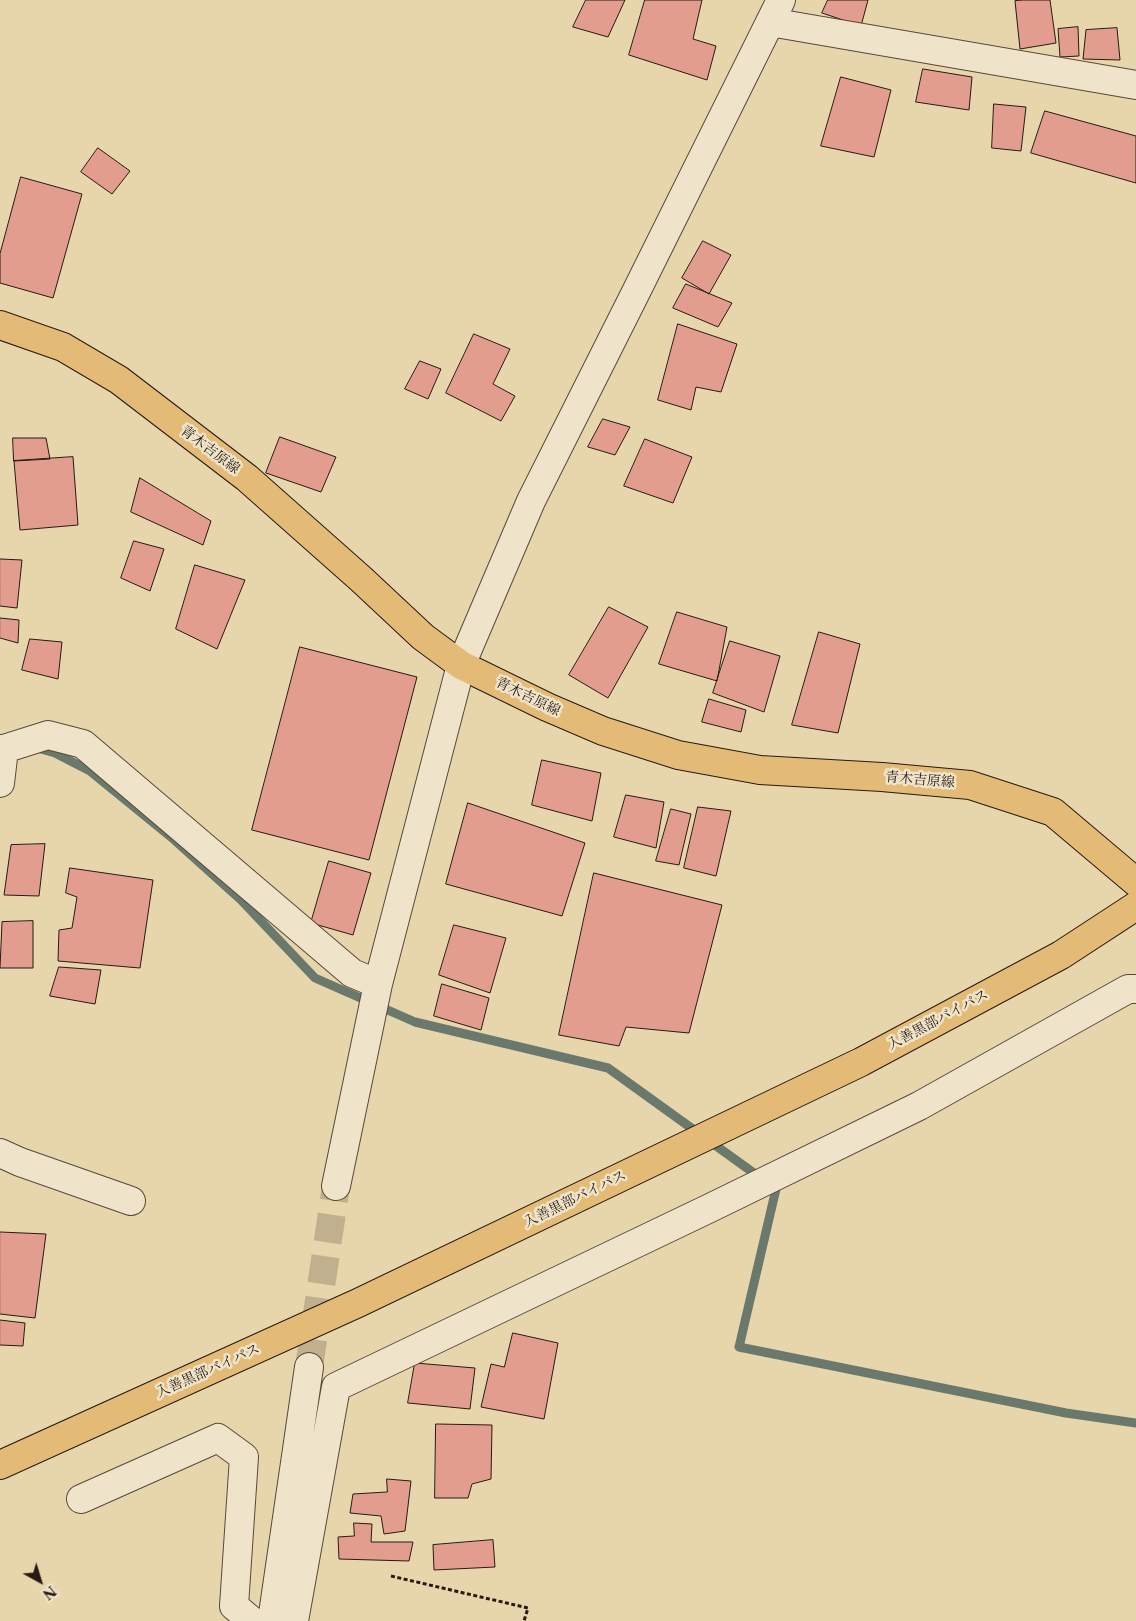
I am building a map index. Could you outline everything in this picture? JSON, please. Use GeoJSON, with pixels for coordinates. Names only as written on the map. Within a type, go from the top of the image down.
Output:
{"type":"FeatureCollection","features":[{"type":"Feature","properties":{"kind":"main road","name":"青木吉原線"},"geometry":{"type":"LineString","coordinates":[[0,325],[63,348],[119,380],[247,478],[423,637],[461,665],[603,732],[678,754],[760,770],[882,777],[970,785],[1053,812],[1136,882]]}},
{"type":"Feature","properties":{"kind":"main road","name":"入善黒部バイパス"},"geometry":{"type":"LineString","coordinates":[[0,1465],[358,1303],[861,1062],[1061,955],[1136,906]]}},
{"type":"Feature","properties":{"kind":"street"},"geometry":{"type":"LineString","coordinates":[[336,1186],[378,984],[461,665],[531,501],[775,11],[1136,85]]}},
{"type":"Feature","properties":{"kind":"street"},"geometry":{"type":"LineString","coordinates":[[0,783],[2,749],[48,735],[83,744],[352,973],[378,984]]}},
{"type":"Feature","properties":{"kind":"street"},"geometry":{"type":"LineString","coordinates":[[294,1621],[336,1387],[919,1106],[1128,989],[1136,989]]}},
{"type":"Feature","properties":{"kind":"street"},"geometry":{"type":"LineString","coordinates":[[0,1154],[131,1201]]}},
{"type":"Feature","properties":{"kind":"street"},"geometry":{"type":"LineString","coordinates":[[272,1621],[308,1367]]}},
{"type":"Feature","properties":{"kind":"street"},"geometry":{"type":"LineString","coordinates":[[81,1500],[218,1438],[244,1457],[234,1606],[252,1621]]}},
{"type":"Feature","properties":{"kind":"path"},"geometry":{"type":"LineString","coordinates":[[391,1576],[528,1608],[524,1621]]}},
{"type":"Feature","properties":{"kind":"building"},"geometry":{"type":"Polygon","coordinates":[[[586,0],[625,0],[608,37],[573,27],[586,0]]]}},
{"type":"Feature","properties":{"kind":"building"},"geometry":{"type":"Polygon","coordinates":[[[645,0],[702,0],[693,39],[716,46],[707,80],[629,55],[645,0]]]}},
{"type":"Feature","properties":{"kind":"building"},"geometry":{"type":"Polygon","coordinates":[[[828,0],[868,0],[861,26],[822,13],[828,0]]]}},
{"type":"Feature","properties":{"kind":"building"},"geometry":{"type":"Polygon","coordinates":[[[1050,0],[1056,43],[1020,49],[1015,1],[1050,0]]]}},
{"type":"Feature","properties":{"kind":"building"},"geometry":{"type":"Polygon","coordinates":[[[1078,27],[1079,56],[1060,57],[1058,29],[1078,27]]]}},
{"type":"Feature","properties":{"kind":"building"},"geometry":{"type":"Polygon","coordinates":[[[1117,28],[1120,60],[1083,59],[1086,30],[1117,28]]]}},
{"type":"Feature","properties":{"kind":"building"},"geometry":{"type":"Polygon","coordinates":[[[923,69],[972,77],[969,110],[916,102],[923,69]]]}},
{"type":"Feature","properties":{"kind":"building"},"geometry":{"type":"Polygon","coordinates":[[[841,77],[891,90],[874,157],[821,146],[841,77]]]}},
{"type":"Feature","properties":{"kind":"building"},"geometry":{"type":"Polygon","coordinates":[[[994,104],[1026,107],[1021,151],[992,148],[994,104]]]}},
{"type":"Feature","properties":{"kind":"building"},"geometry":{"type":"Polygon","coordinates":[[[1045,111],[1136,136],[1136,183],[1031,153],[1045,111]]]}},
{"type":"Feature","properties":{"kind":"building"},"geometry":{"type":"Polygon","coordinates":[[[98,148],[130,171],[112,194],[81,172],[98,148]]]}},
{"type":"Feature","properties":{"kind":"building"},"geometry":{"type":"Polygon","coordinates":[[[21,177],[82,194],[53,298],[0,283],[0,254],[21,177]]]}},
{"type":"Feature","properties":{"kind":"building"},"geometry":{"type":"Polygon","coordinates":[[[703,241],[731,255],[709,294],[682,278],[703,241]]]}},
{"type":"Feature","properties":{"kind":"building"},"geometry":{"type":"Polygon","coordinates":[[[686,284],[732,303],[718,327],[673,308],[686,284]]]}},
{"type":"Feature","properties":{"kind":"building"},"geometry":{"type":"Polygon","coordinates":[[[678,324],[737,344],[721,392],[696,387],[691,410],[658,400],[678,324]]]}},
{"type":"Feature","properties":{"kind":"building"},"geometry":{"type":"Polygon","coordinates":[[[474,334],[510,349],[493,384],[515,396],[501,421],[446,393],[474,334]]]}},
{"type":"Feature","properties":{"kind":"building"},"geometry":{"type":"Polygon","coordinates":[[[420,361],[441,369],[428,399],[405,389],[420,361]]]}},
{"type":"Feature","properties":{"kind":"building"},"geometry":{"type":"Polygon","coordinates":[[[603,419],[630,427],[615,455],[588,447],[603,419]]]}},
{"type":"Feature","properties":{"kind":"building"},"geometry":{"type":"Polygon","coordinates":[[[280,437],[336,457],[321,492],[266,473],[280,437]]]}},
{"type":"Feature","properties":{"kind":"building"},"geometry":{"type":"Polygon","coordinates":[[[13,438],[46,438],[50,459],[14,461],[13,438]]]}},
{"type":"Feature","properties":{"kind":"building"},"geometry":{"type":"Polygon","coordinates":[[[645,439],[692,457],[673,503],[624,486],[645,439]]]}},
{"type":"Feature","properties":{"kind":"building"},"geometry":{"type":"Polygon","coordinates":[[[73,457],[78,525],[20,530],[14,461],[73,457]]]}},
{"type":"Feature","properties":{"kind":"building"},"geometry":{"type":"Polygon","coordinates":[[[140,478],[211,521],[203,545],[131,512],[140,478]]]}},
{"type":"Feature","properties":{"kind":"building"},"geometry":{"type":"Polygon","coordinates":[[[134,541],[164,549],[150,591],[121,578],[134,541]]]}},
{"type":"Feature","properties":{"kind":"building"},"geometry":{"type":"Polygon","coordinates":[[[0,559],[22,560],[17,608],[0,606],[0,559]]]}},
{"type":"Feature","properties":{"kind":"building"},"geometry":{"type":"Polygon","coordinates":[[[195,565],[245,580],[217,649],[176,629],[195,565]]]}},
{"type":"Feature","properties":{"kind":"building"},"geometry":{"type":"Polygon","coordinates":[[[609,607],[648,627],[608,698],[569,675],[609,607]]]}},
{"type":"Feature","properties":{"kind":"building"},"geometry":{"type":"Polygon","coordinates":[[[677,612],[727,627],[717,681],[659,664],[677,612]]]}},
{"type":"Feature","properties":{"kind":"building"},"geometry":{"type":"Polygon","coordinates":[[[0,618],[19,620],[18,643],[0,638],[0,618]]]}},
{"type":"Feature","properties":{"kind":"building"},"geometry":{"type":"Polygon","coordinates":[[[819,632],[860,644],[838,733],[792,725],[819,632]]]}},
{"type":"Feature","properties":{"kind":"building"},"geometry":{"type":"Polygon","coordinates":[[[30,639],[62,642],[58,679],[22,670],[30,639]]]}},
{"type":"Feature","properties":{"kind":"building"},"geometry":{"type":"Polygon","coordinates":[[[730,641],[780,656],[764,712],[713,693],[730,641]]]}},
{"type":"Feature","properties":{"kind":"building"},"geometry":{"type":"Polygon","coordinates":[[[300,647],[417,677],[369,860],[252,830],[300,647]]]}},
{"type":"Feature","properties":{"kind":"building"},"geometry":{"type":"Polygon","coordinates":[[[709,699],[746,710],[741,732],[702,722],[709,699]]]}},
{"type":"Feature","properties":{"kind":"building"},"geometry":{"type":"Polygon","coordinates":[[[542,760],[601,773],[592,821],[532,805],[542,760]]]}},
{"type":"Feature","properties":{"kind":"building"},"geometry":{"type":"Polygon","coordinates":[[[626,795],[664,802],[656,848],[614,837],[626,795]]]}},
{"type":"Feature","properties":{"kind":"building"},"geometry":{"type":"Polygon","coordinates":[[[468,803],[585,843],[562,916],[446,884],[468,803]]]}},
{"type":"Feature","properties":{"kind":"building"},"geometry":{"type":"Polygon","coordinates":[[[698,807],[731,811],[716,876],[684,868],[698,807]]]}},
{"type":"Feature","properties":{"kind":"building"},"geometry":{"type":"Polygon","coordinates":[[[671,809],[691,814],[679,865],[656,861],[671,809]]]}},
{"type":"Feature","properties":{"kind":"building"},"geometry":{"type":"Polygon","coordinates":[[[45,844],[39,896],[4,895],[11,845],[45,844]]]}},
{"type":"Feature","properties":{"kind":"building"},"geometry":{"type":"Polygon","coordinates":[[[329,861],[371,873],[353,935],[311,923],[329,861]]]}},
{"type":"Feature","properties":{"kind":"building"},"geometry":{"type":"Polygon","coordinates":[[[70,868],[153,880],[140,968],[58,961],[59,930],[72,928],[77,897],[66,893],[70,868]]]}},
{"type":"Feature","properties":{"kind":"building"},"geometry":{"type":"Polygon","coordinates":[[[594,873],[722,905],[689,1033],[626,1027],[619,1046],[559,1035],[594,873]]]}},
{"type":"Feature","properties":{"kind":"building"},"geometry":{"type":"Polygon","coordinates":[[[33,921],[33,968],[0,968],[2,922],[33,921]]]}},
{"type":"Feature","properties":{"kind":"building"},"geometry":{"type":"Polygon","coordinates":[[[454,925],[506,938],[490,993],[439,975],[454,925]]]}},
{"type":"Feature","properties":{"kind":"building"},"geometry":{"type":"Polygon","coordinates":[[[59,967],[101,970],[95,1004],[50,996],[59,967]]]}},
{"type":"Feature","properties":{"kind":"building"},"geometry":{"type":"Polygon","coordinates":[[[442,984],[489,998],[481,1030],[434,1016],[442,984]]]}},
{"type":"Feature","properties":{"kind":"building"},"geometry":{"type":"Polygon","coordinates":[[[0,1232],[46,1234],[35,1318],[0,1314],[0,1232]]]}},
{"type":"Feature","properties":{"kind":"building"},"geometry":{"type":"Polygon","coordinates":[[[0,1320],[25,1323],[23,1346],[0,1345],[0,1320]]]}},
{"type":"Feature","properties":{"kind":"building"},"geometry":{"type":"Polygon","coordinates":[[[513,1333],[558,1343],[544,1419],[481,1407],[491,1364],[504,1367],[513,1333]]]}},
{"type":"Feature","properties":{"kind":"building"},"geometry":{"type":"Polygon","coordinates":[[[415,1363],[475,1368],[470,1409],[408,1403],[415,1363]]]}},
{"type":"Feature","properties":{"kind":"building"},"geometry":{"type":"Polygon","coordinates":[[[436,1424],[492,1425],[491,1479],[472,1484],[468,1498],[435,1498],[436,1424]]]}},
{"type":"Feature","properties":{"kind":"building"},"geometry":{"type":"Polygon","coordinates":[[[387,1479],[411,1481],[405,1531],[384,1534],[381,1516],[350,1513],[353,1494],[387,1492],[387,1479]]]}},
{"type":"Feature","properties":{"kind":"building"},"geometry":{"type":"Polygon","coordinates":[[[354,1523],[372,1524],[371,1542],[413,1542],[409,1561],[339,1559],[338,1537],[354,1536],[354,1523]]]}},
{"type":"Feature","properties":{"kind":"building"},"geometry":{"type":"Polygon","coordinates":[[[493,1540],[495,1567],[434,1570],[433,1545],[493,1540]]]}},
{"type":"Feature","properties":{"kind":"waterway"},"geometry":{"type":"LineString","coordinates":[[34,747],[55,753],[90,771],[171,837],[241,900],[315,978],[415,1022],[608,1068],[776,1189],[739,1347],[1066,1413],[1136,1423]]}},
{"type":"Feature","properties":{"kind":"tunnel"},"geometry":{"type":"LineString","coordinates":[[309,1367],[336,1186]]}}]}
